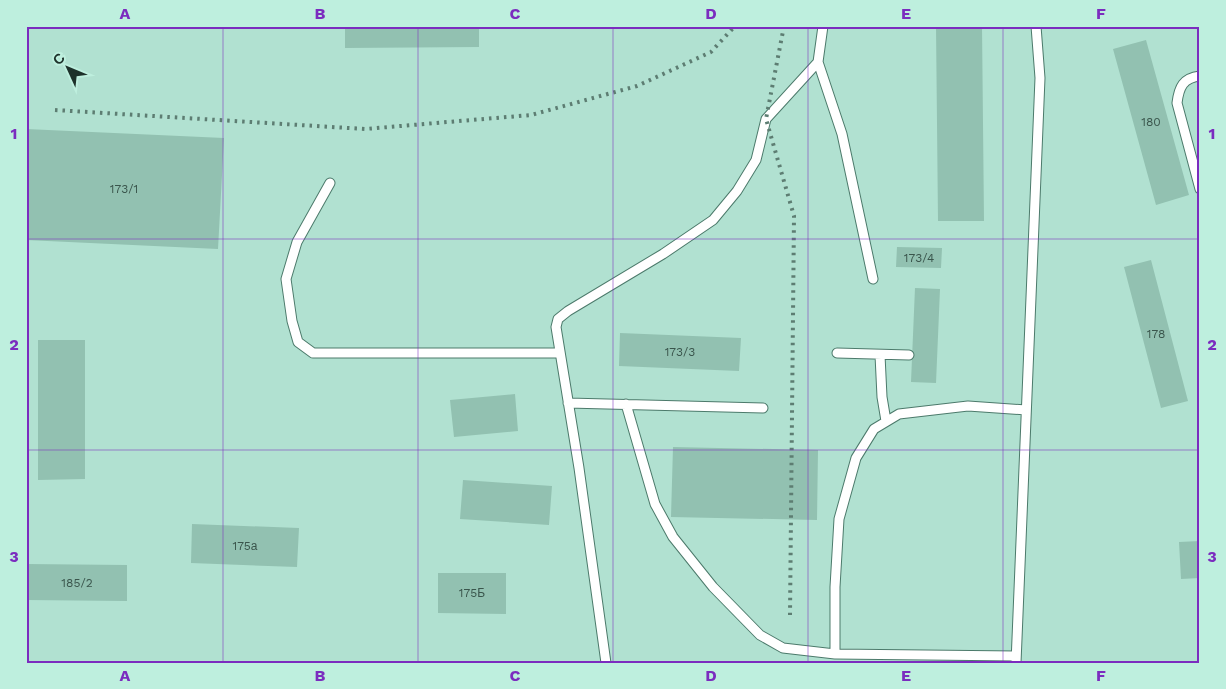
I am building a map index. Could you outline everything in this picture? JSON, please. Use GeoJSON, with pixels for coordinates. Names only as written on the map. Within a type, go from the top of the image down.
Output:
{"type":"FeatureCollection","features":[{"type":"Feature","properties":{"kind":"lane"},"geometry":{"type":"LineString","coordinates":[[823,26],[818,62],[842,134],[873,279]]}},
{"type":"Feature","properties":{"kind":"lane"},"geometry":{"type":"LineString","coordinates":[[626,404],[655,504],[673,537],[713,587],[760,635],[783,648],[835,654],[1016,659],[1040,78],[1036,26]]}},
{"type":"Feature","properties":{"kind":"lane"},"geometry":{"type":"LineString","coordinates":[[606,663],[580,468],[556,327],[558,319],[714,220],[737,191],[756,160],[766,118],[818,62]]}},
{"type":"Feature","properties":{"kind":"lane"},"geometry":{"type":"LineString","coordinates":[[1200,76],[1190,77],[1179,89],[1177,103],[1200,189]]}},
{"type":"Feature","properties":{"kind":"lane"},"geometry":{"type":"LineString","coordinates":[[330,183],[296,242],[286,279],[292,322],[298,342],[313,352],[560,353]]}},
{"type":"Feature","properties":{"kind":"lane"},"geometry":{"type":"LineString","coordinates":[[837,353],[908,355]]}},
{"type":"Feature","properties":{"kind":"lane"},"geometry":{"type":"LineString","coordinates":[[880,355],[882,397],[886,422]]}},
{"type":"Feature","properties":{"kind":"lane"},"geometry":{"type":"LineString","coordinates":[[568,403],[763,408]]}},
{"type":"Feature","properties":{"kind":"lane"},"geometry":{"type":"LineString","coordinates":[[835,654],[835,587],[839,519],[856,458],[874,429],[898,414],[968,406],[1026,410]]}},
{"type":"Feature","properties":{"kind":"building"},"geometry":{"type":"Polygon","coordinates":[[[345,26],[479,26],[479,47],[345,48],[345,26]]]}},
{"type":"Feature","properties":{"kind":"building"},"geometry":{"type":"Polygon","coordinates":[[[936,26],[982,26],[984,221],[938,221],[936,26]]]}},
{"type":"Feature","properties":{"kind":"building"},"geometry":{"type":"Polygon","coordinates":[[[1146,40],[1189,195],[1156,205],[1113,49],[1146,40]]]}},
{"type":"Feature","properties":{"kind":"building"},"geometry":{"type":"Polygon","coordinates":[[[26,129],[224,138],[218,249],[26,240],[26,129]]]}},
{"type":"Feature","properties":{"kind":"building"},"geometry":{"type":"Polygon","coordinates":[[[897,247],[942,248],[941,268],[896,267],[897,247]]]}},
{"type":"Feature","properties":{"kind":"building"},"geometry":{"type":"Polygon","coordinates":[[[1151,260],[1188,401],[1161,408],[1124,267],[1151,260]]]}},
{"type":"Feature","properties":{"kind":"building"},"geometry":{"type":"Polygon","coordinates":[[[915,288],[940,289],[936,383],[911,382],[915,288]]]}},
{"type":"Feature","properties":{"kind":"building"},"geometry":{"type":"Polygon","coordinates":[[[620,333],[741,338],[739,371],[619,366],[620,333]]]}},
{"type":"Feature","properties":{"kind":"building"},"geometry":{"type":"Polygon","coordinates":[[[38,340],[85,340],[85,479],[38,480],[38,340]]]}},
{"type":"Feature","properties":{"kind":"building"},"geometry":{"type":"Polygon","coordinates":[[[515,394],[518,431],[454,437],[450,400],[515,394]]]}},
{"type":"Feature","properties":{"kind":"building"},"geometry":{"type":"Polygon","coordinates":[[[673,447],[818,450],[817,520],[671,517],[673,447]]]}},
{"type":"Feature","properties":{"kind":"building"},"geometry":{"type":"Polygon","coordinates":[[[463,480],[552,486],[549,525],[460,519],[463,480]]]}},
{"type":"Feature","properties":{"kind":"building"},"geometry":{"type":"Polygon","coordinates":[[[192,524],[299,528],[297,567],[191,563],[192,524]]]}},
{"type":"Feature","properties":{"kind":"building"},"geometry":{"type":"Polygon","coordinates":[[[1200,541],[1200,578],[1181,579],[1179,542],[1200,541]]]}},
{"type":"Feature","properties":{"kind":"building"},"geometry":{"type":"Polygon","coordinates":[[[26,564],[127,565],[127,601],[26,600],[26,564]]]}},
{"type":"Feature","properties":{"kind":"building"},"geometry":{"type":"Polygon","coordinates":[[[438,573],[506,573],[506,614],[438,613],[438,573]]]}},
{"type":"Feature","properties":{"kind":"railway"},"geometry":{"type":"LineString","coordinates":[[55,110],[365,129],[531,115],[637,86],[711,52],[735,26]]}},
{"type":"Feature","properties":{"kind":"railway"},"geometry":{"type":"LineString","coordinates":[[784,26],[766,119],[794,216],[790,615]]}}]}
